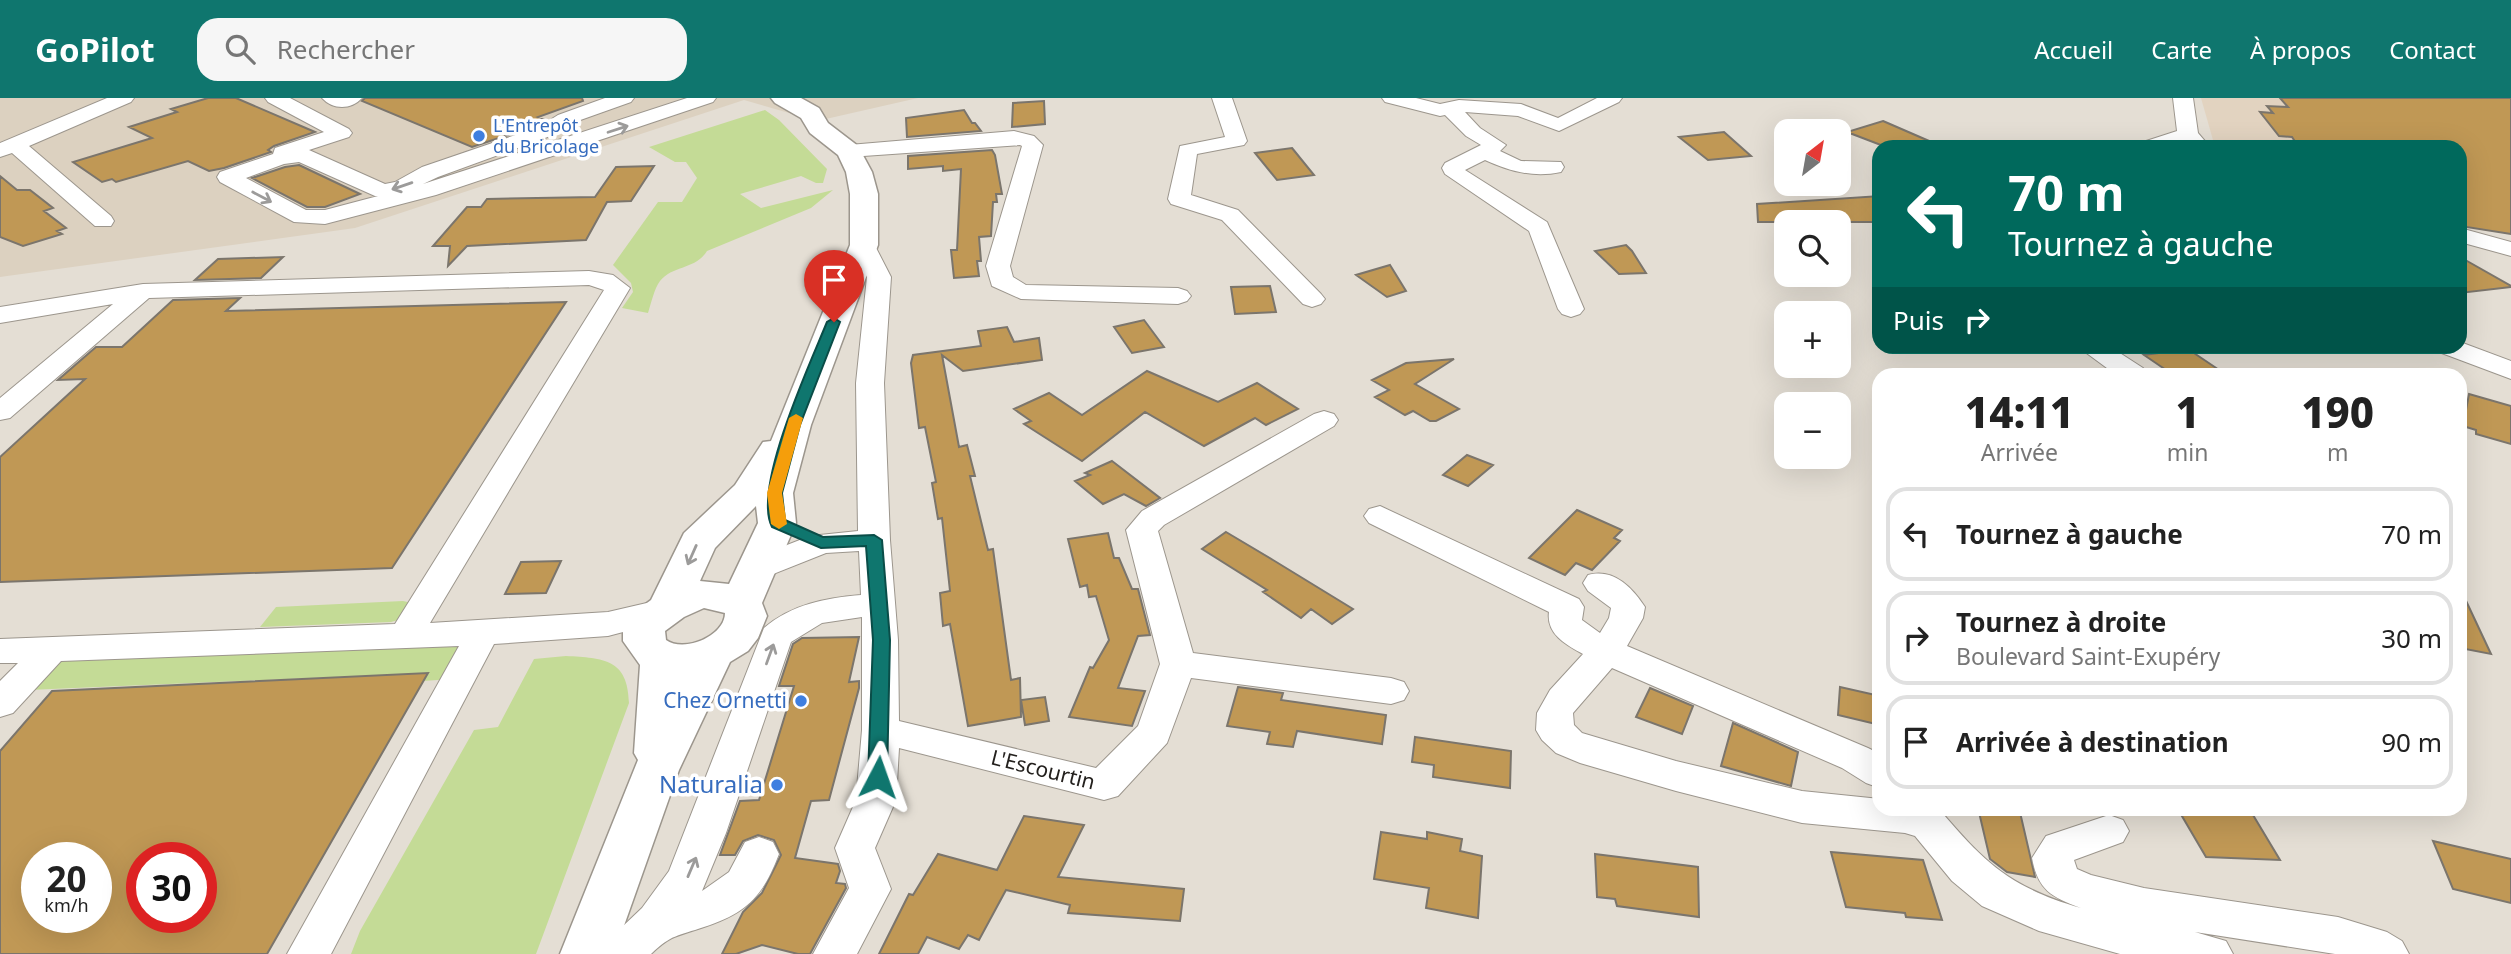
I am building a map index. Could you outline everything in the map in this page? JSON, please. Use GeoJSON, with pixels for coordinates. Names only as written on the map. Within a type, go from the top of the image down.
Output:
{"type":"FeatureCollection","features":[{"type":"Feature","properties":{"kind":"main road"},"geometry":{"type":"LineString","coordinates":[[649,627],[687,661],[712,654],[733,643],[742,632],[747,622],[749,586],[778,523],[774,493],[793,425],[864,245],[864,194],[859,172],[849,151],[819,128],[795,120],[772,99]]}},
{"type":"Feature","properties":{"kind":"main road"},"geometry":{"type":"LineString","coordinates":[[656,769],[649,627],[698,542],[748,493],[793,425]]}},
{"type":"Feature","properties":{"kind":"main road"},"geometry":{"type":"LineString","coordinates":[[724,517],[756,515],[778,523]]}},
{"type":"Feature","properties":{"kind":"main road"},"geometry":{"type":"LineString","coordinates":[[649,627],[702,594],[718,594],[749,586]]}},
{"type":"Feature","properties":{"kind":"main road"},"geometry":{"type":"LineString","coordinates":[[587,954],[656,769],[712,654]]}},
{"type":"Feature","properties":{"kind":"street"},"geometry":{"type":"LineString","coordinates":[[103,221],[8,148],[124,98]]}},
{"type":"Feature","properties":{"kind":"street"},"geometry":{"type":"LineString","coordinates":[[262,159],[342,133],[275,98]]}},
{"type":"Feature","properties":{"kind":"street"},"geometry":{"type":"LineString","coordinates":[[331,98],[339,102],[352,98]]}},
{"type":"Feature","properties":{"kind":"street"},"geometry":{"type":"LineString","coordinates":[[624,98],[565,119],[546,131],[441,168],[402,187],[383,191],[302,155],[280,158],[228,177],[302,218],[312,218],[378,205],[613,131],[706,98]]}},
{"type":"Feature","properties":{"kind":"street"},"geometry":{"type":"LineString","coordinates":[[1222,98],[1237,141],[1187,150],[1179,199],[1230,215],[1312,299]]}},
{"type":"Feature","properties":{"kind":"street"},"geometry":{"type":"LineString","coordinates":[[1392,98],[1440,110],[1521,110],[1559,125],[1612,98]]}},
{"type":"Feature","properties":{"kind":"street"},"geometry":{"type":"LineString","coordinates":[[2183,98],[2194,140]]}},
{"type":"Feature","properties":{"kind":"street"},"geometry":{"type":"LineString","coordinates":[[1450,108],[1473,132],[1496,145],[1453,168],[1456,173],[1539,227],[1571,309]]}},
{"type":"Feature","properties":{"kind":"street"},"geometry":{"type":"LineString","coordinates":[[849,151],[1014,137],[1027,140],[1033,145],[998,266],[1001,281],[1021,292],[1178,296]]}},
{"type":"Feature","properties":{"kind":"street"},"geometry":{"type":"LineString","coordinates":[[1483,151],[1518,167],[1553,167]]}},
{"type":"Feature","properties":{"kind":"street"},"geometry":{"type":"LineString","coordinates":[[441,168],[462,178]]}},
{"type":"Feature","properties":{"kind":"street"},"geometry":{"type":"LineString","coordinates":[[2467,237],[2511,249]]}},
{"type":"Feature","properties":{"kind":"street"},"geometry":{"type":"LineString","coordinates":[[835,954],[870,889],[855,848],[876,800],[881,730],[881,640],[874,540],[870,383],[879,277],[864,245]]}},
{"type":"Feature","properties":{"kind":"street"},"geometry":{"type":"LineString","coordinates":[[0,315],[144,291],[589,278],[604,280],[618,289],[406,635]]}},
{"type":"Feature","properties":{"kind":"street"},"geometry":{"type":"LineString","coordinates":[[0,412],[144,291]]}},
{"type":"Feature","properties":{"kind":"street"},"geometry":{"type":"LineString","coordinates":[[2102,354],[2124,368]]}},
{"type":"Feature","properties":{"kind":"street"},"geometry":{"type":"LineString","coordinates":[[2467,354],[2511,371]]}},
{"type":"Feature","properties":{"kind":"street"},"geometry":{"type":"LineString","coordinates":[[1324,420],[1153,518],[1142,530],[1178,664],[1391,691]]}},
{"type":"Feature","properties":{"kind":"street"},"geometry":{"type":"LineString","coordinates":[[1380,516],[1567,607],[1565,623],[1578,636],[1606,652],[1855,758],[1872,768]]}},
{"type":"Feature","properties":{"kind":"street"},"geometry":{"type":"LineString","coordinates":[[778,523],[821,543]]}},
{"type":"Feature","properties":{"kind":"street"},"geometry":{"type":"LineString","coordinates":[[749,586],[821,543],[874,540]]}},
{"type":"Feature","properties":{"kind":"street"},"geometry":{"type":"LineString","coordinates":[[1600,583],[1621,597],[1628,607],[1626,618],[1606,652],[1575,683],[1555,713],[1555,730],[1569,743],[1628,764],[1802,807],[1872,814]]}},
{"type":"Feature","properties":{"kind":"street"},"geometry":{"type":"LineString","coordinates":[[616,954],[636,941],[657,921],[686,881],[776,636],[788,624],[805,615],[878,604]]}},
{"type":"Feature","properties":{"kind":"street"},"geometry":{"type":"LineString","coordinates":[[0,651],[649,627]]}},
{"type":"Feature","properties":{"kind":"street"},"geometry":{"type":"LineString","coordinates":[[309,954],[483,633]]}},
{"type":"Feature","properties":{"kind":"street"},"geometry":{"type":"LineString","coordinates":[[0,704],[52,649]]}},
{"type":"Feature","properties":{"kind":"street","name":"L'Escourtin"},"geometry":{"type":"LineString","coordinates":[[881,730],[1104,785],[1154,733],[1178,664]]}},
{"type":"Feature","properties":{"kind":"street"},"geometry":{"type":"LineString","coordinates":[[1896,816],[1922,817],[1975,877],[2008,901],[2078,924],[2211,954]]}},
{"type":"Feature","properties":{"kind":"street"},"geometry":{"type":"LineString","coordinates":[[2109,831],[2060,848],[2052,858],[2055,871],[2062,881],[2083,891],[2144,906],[2339,936],[2372,946],[2387,954]]}},
{"type":"Feature","properties":{"kind":"street"},"geometry":{"type":"LineString","coordinates":[[657,921],[707,910],[724,902],[749,877],[759,854]]}},
{"type":"Feature","properties":{"kind":"shaded area"},"geometry":{"type":"Polygon","coordinates":[[[0,98],[918,98],[817,121],[744,100],[355,228],[0,277],[0,98]]]}},
{"type":"Feature","properties":{"kind":"shaded area"},"geometry":{"type":"Polygon","coordinates":[[[2201,98],[2462,98],[2460,140],[2213,140],[2201,98]]]}},
{"type":"Feature","properties":{"kind":"green space"},"geometry":{"type":"Polygon","coordinates":[[[765,110],[779,120],[827,169],[823,183],[816,183],[801,176],[740,194],[761,208],[833,190],[811,208],[707,251],[696,261],[671,272],[656,288],[648,313],[622,308],[633,292],[631,283],[613,265],[658,202],[682,202],[697,178],[686,162],[675,162],[649,147],[765,110]]]}},
{"type":"Feature","properties":{"kind":"green space"},"geometry":{"type":"Polygon","coordinates":[[[403,601],[412,603],[402,619],[391,622],[260,627],[276,607],[403,601]]]}},
{"type":"Feature","properties":{"kind":"green space"},"geometry":{"type":"Polygon","coordinates":[[[445,641],[460,646],[452,679],[423,681],[427,673],[5,691],[50,664],[86,654],[445,641]]]}},
{"type":"Feature","properties":{"kind":"green space"},"geometry":{"type":"Polygon","coordinates":[[[566,656],[602,660],[619,669],[628,688],[629,703],[536,954],[351,954],[360,931],[474,730],[498,727],[534,659],[566,656]]]}},
{"type":"Feature","properties":{"kind":"building"},"geometry":{"type":"Polygon","coordinates":[[[208,98],[236,98],[315,132],[274,146],[268,150],[271,152],[209,171],[188,161],[116,182],[112,179],[102,182],[73,162],[152,138],[129,127],[177,112],[171,109],[208,98]]]}},
{"type":"Feature","properties":{"kind":"building","name":"L'Entrepôt du Bricolage"},"geometry":{"type":"Polygon","coordinates":[[[365,98],[582,98],[583,101],[538,117],[545,120],[538,125],[472,147],[362,101],[365,98]]]}},
{"type":"Feature","properties":{"kind":"building"},"geometry":{"type":"Polygon","coordinates":[[[2280,98],[2511,98],[2511,234],[2467,227],[2467,140],[2294,140],[2292,137],[2279,136],[2260,112],[2273,113],[2267,106],[2288,107],[2280,98]]]}},
{"type":"Feature","properties":{"kind":"building"},"geometry":{"type":"Polygon","coordinates":[[[1044,101],[1045,124],[1012,127],[1013,103],[1044,101]]]}},
{"type":"Feature","properties":{"kind":"building"},"geometry":{"type":"Polygon","coordinates":[[[964,110],[981,131],[907,137],[906,118],[964,110]]]}},
{"type":"Feature","properties":{"kind":"building"},"geometry":{"type":"Polygon","coordinates":[[[1883,121],[1927,140],[1872,140],[1852,134],[1852,130],[1883,121]]]}},
{"type":"Feature","properties":{"kind":"building"},"geometry":{"type":"Polygon","coordinates":[[[1724,132],[1751,156],[1708,160],[1679,137],[1724,132]]]}},
{"type":"Feature","properties":{"kind":"building"},"geometry":{"type":"Polygon","coordinates":[[[1292,148],[1314,175],[1277,180],[1255,153],[1292,148]]]}},
{"type":"Feature","properties":{"kind":"building"},"geometry":{"type":"Polygon","coordinates":[[[992,150],[1002,194],[996,194],[997,202],[993,202],[991,236],[979,237],[979,276],[954,278],[951,250],[957,250],[961,169],[943,171],[943,166],[908,169],[908,156],[992,150]]]}},
{"type":"Feature","properties":{"kind":"building"},"geometry":{"type":"Polygon","coordinates":[[[299,165],[360,194],[325,207],[307,207],[252,178],[299,165]]]}},
{"type":"Feature","properties":{"kind":"building"},"geometry":{"type":"Polygon","coordinates":[[[654,166],[631,201],[607,202],[586,240],[467,246],[448,266],[450,246],[433,246],[467,207],[481,207],[487,199],[595,197],[616,167],[654,166]]]}},
{"type":"Feature","properties":{"kind":"building"},"geometry":{"type":"Polygon","coordinates":[[[0,176],[17,190],[30,190],[53,208],[44,211],[66,228],[57,231],[62,234],[23,246],[0,237],[0,176]]]}},
{"type":"Feature","properties":{"kind":"building"},"geometry":{"type":"Polygon","coordinates":[[[1872,197],[1872,222],[1851,222],[1851,210],[1774,210],[1774,222],[1758,222],[1757,204],[1872,197]]]}},
{"type":"Feature","properties":{"kind":"building"},"geometry":{"type":"Polygon","coordinates":[[[1626,245],[1646,273],[1619,274],[1595,251],[1626,245]]]}},
{"type":"Feature","properties":{"kind":"building"},"geometry":{"type":"Polygon","coordinates":[[[283,257],[261,278],[195,280],[218,259],[283,257]]]}},
{"type":"Feature","properties":{"kind":"building"},"geometry":{"type":"Polygon","coordinates":[[[2467,261],[2511,286],[2467,292],[2467,261]]]}},
{"type":"Feature","properties":{"kind":"building"},"geometry":{"type":"Polygon","coordinates":[[[1390,265],[1406,291],[1387,297],[1356,275],[1390,265]]]}},
{"type":"Feature","properties":{"kind":"building"},"geometry":{"type":"Polygon","coordinates":[[[1270,286],[1276,312],[1235,314],[1231,287],[1270,286]]]}},
{"type":"Feature","properties":{"kind":"building"},"geometry":{"type":"Polygon","coordinates":[[[240,298],[226,311],[566,302],[392,568],[0,582],[0,457],[85,379],[58,380],[96,347],[122,347],[173,300],[240,298]]]}},
{"type":"Feature","properties":{"kind":"building"},"geometry":{"type":"Polygon","coordinates":[[[1144,320],[1164,347],[1132,353],[1114,327],[1144,320]]]}},
{"type":"Feature","properties":{"kind":"building"},"geometry":{"type":"Polygon","coordinates":[[[1007,327],[1014,342],[1039,338],[1042,360],[963,371],[942,355],[959,447],[967,445],[975,476],[970,476],[988,550],[993,549],[1011,680],[1020,678],[1021,717],[968,726],[950,624],[943,626],[940,593],[950,591],[942,518],[938,519],[932,483],[936,482],[925,427],[919,428],[911,363],[913,355],[981,346],[978,331],[1007,327]]]}},
{"type":"Feature","properties":{"kind":"building"},"geometry":{"type":"Polygon","coordinates":[[[2195,354],[2216,368],[2163,368],[2144,355],[2195,354]]]}},
{"type":"Feature","properties":{"kind":"building"},"geometry":{"type":"Polygon","coordinates":[[[1454,359],[1415,384],[1459,409],[1436,421],[1430,421],[1413,411],[1405,415],[1375,397],[1389,390],[1372,380],[1406,363],[1454,359]]]}},
{"type":"Feature","properties":{"kind":"building"},"geometry":{"type":"Polygon","coordinates":[[[1147,371],[1218,402],[1257,383],[1298,409],[1266,425],[1255,418],[1204,446],[1145,412],[1082,461],[1024,424],[1031,421],[1014,409],[1049,393],[1082,415],[1147,371]]]}},
{"type":"Feature","properties":{"kind":"building"},"geometry":{"type":"Polygon","coordinates":[[[2469,394],[2511,406],[2511,444],[2476,434],[2476,430],[2467,427],[2469,394]]]}},
{"type":"Feature","properties":{"kind":"building"},"geometry":{"type":"Polygon","coordinates":[[[1467,455],[1493,465],[1468,486],[1443,475],[1467,455]]]}},
{"type":"Feature","properties":{"kind":"building"},"geometry":{"type":"Polygon","coordinates":[[[1112,461],[1160,498],[1146,506],[1124,494],[1103,504],[1075,481],[1090,475],[1085,473],[1112,461]]]}},
{"type":"Feature","properties":{"kind":"building"},"geometry":{"type":"Polygon","coordinates":[[[1577,510],[1622,530],[1614,538],[1620,541],[1592,570],[1576,563],[1565,575],[1529,558],[1577,510]]]}},
{"type":"Feature","properties":{"kind":"building"},"geometry":{"type":"Polygon","coordinates":[[[1226,532],[1353,609],[1332,624],[1311,609],[1301,618],[1263,592],[1267,590],[1202,549],[1226,532]]]}},
{"type":"Feature","properties":{"kind":"building"},"geometry":{"type":"Polygon","coordinates":[[[1108,533],[1114,558],[1119,558],[1132,589],[1138,589],[1150,635],[1138,636],[1118,688],[1145,691],[1132,726],[1069,717],[1090,667],[1093,668],[1109,640],[1096,596],[1089,597],[1087,585],[1080,587],[1068,539],[1108,533]]]}},
{"type":"Feature","properties":{"kind":"building"},"geometry":{"type":"Polygon","coordinates":[[[561,561],[546,593],[505,594],[521,562],[561,561]]]}},
{"type":"Feature","properties":{"kind":"building"},"geometry":{"type":"Polygon","coordinates":[[[2467,603],[2491,654],[2467,649],[2467,603]]]}},
{"type":"Feature","properties":{"kind":"building"},"geometry":{"type":"Polygon","coordinates":[[[859,637],[849,682],[859,681],[859,688],[829,800],[811,801],[795,858],[838,864],[840,871],[836,883],[845,884],[846,888],[810,954],[798,954],[762,945],[736,954],[722,954],[743,912],[762,893],[781,855],[774,840],[758,835],[743,841],[735,855],[720,855],[740,801],[759,800],[794,686],[779,686],[793,644],[802,638],[859,637]]]}},
{"type":"Feature","properties":{"kind":"building"},"geometry":{"type":"Polygon","coordinates":[[[428,673],[267,954],[0,954],[0,751],[52,691],[428,673]]]}},
{"type":"Feature","properties":{"kind":"building"},"geometry":{"type":"Polygon","coordinates":[[[1238,687],[1283,693],[1281,700],[1386,715],[1382,744],[1297,731],[1293,747],[1267,744],[1270,732],[1227,726],[1238,687]]]}},
{"type":"Feature","properties":{"kind":"building"},"geometry":{"type":"Polygon","coordinates":[[[1840,687],[1872,694],[1872,723],[1838,715],[1840,687]]]}},
{"type":"Feature","properties":{"kind":"building"},"geometry":{"type":"Polygon","coordinates":[[[1650,688],[1693,706],[1682,734],[1636,717],[1650,688]]]}},
{"type":"Feature","properties":{"kind":"building"},"geometry":{"type":"Polygon","coordinates":[[[1045,697],[1049,721],[1025,725],[1021,700],[1045,697]]]}},
{"type":"Feature","properties":{"kind":"building"},"geometry":{"type":"Polygon","coordinates":[[[1733,723],[1798,752],[1791,786],[1721,766],[1733,723]]]}},
{"type":"Feature","properties":{"kind":"building"},"geometry":{"type":"Polygon","coordinates":[[[1415,737],[1511,751],[1510,788],[1433,777],[1434,765],[1412,762],[1415,737]]]}},
{"type":"Feature","properties":{"kind":"building"},"geometry":{"type":"Polygon","coordinates":[[[1024,816],[1084,825],[1058,877],[1184,889],[1180,921],[1068,913],[1070,905],[1006,890],[979,940],[968,935],[959,949],[927,937],[918,954],[879,954],[909,894],[913,895],[938,854],[997,870],[1024,816]]]}},
{"type":"Feature","properties":{"kind":"building"},"geometry":{"type":"Polygon","coordinates":[[[1980,816],[2021,816],[2035,877],[2007,872],[1990,859],[1980,816]]]}},
{"type":"Feature","properties":{"kind":"building"},"geometry":{"type":"Polygon","coordinates":[[[2182,816],[2254,816],[2280,860],[2206,857],[2182,816]]]}},
{"type":"Feature","properties":{"kind":"building"},"geometry":{"type":"Polygon","coordinates":[[[1381,832],[1427,839],[1427,832],[1462,839],[1460,851],[1482,856],[1478,918],[1426,908],[1429,888],[1374,879],[1381,832]]]}},
{"type":"Feature","properties":{"kind":"building"},"geometry":{"type":"Polygon","coordinates":[[[2433,841],[2511,859],[2511,903],[2453,889],[2433,841]]]}},
{"type":"Feature","properties":{"kind":"building"},"geometry":{"type":"Polygon","coordinates":[[[1831,852],[1923,860],[1942,920],[1846,907],[1831,852]]]}},
{"type":"Feature","properties":{"kind":"building"},"geometry":{"type":"Polygon","coordinates":[[[1595,854],[1698,867],[1699,917],[1617,906],[1615,899],[1597,897],[1595,854]]]}},
{"type":"Feature","properties":{"kind":"slow traffic"},"geometry":{"type":"LineString","coordinates":[[779,524],[774,493],[796,418]]}},
{"type":"Feature","properties":{"kind":"place","name":"L'Entrepôt du Bricolage"},"geometry":{"type":"Point","coordinates":[479,136]}},
{"type":"Feature","properties":{"kind":"place","name":"Chez Ornetti"},"geometry":{"type":"Point","coordinates":[801,701]}},
{"type":"Feature","properties":{"kind":"place","name":"Naturalia"},"geometry":{"type":"Point","coordinates":[777,785]}},
{"type":"Feature","properties":{"kind":"route"},"geometry":{"type":"LineString","coordinates":[[834,322],[793,425],[774,493],[778,523],[821,543],[874,540],[881,640],[878,777]]}}]}
